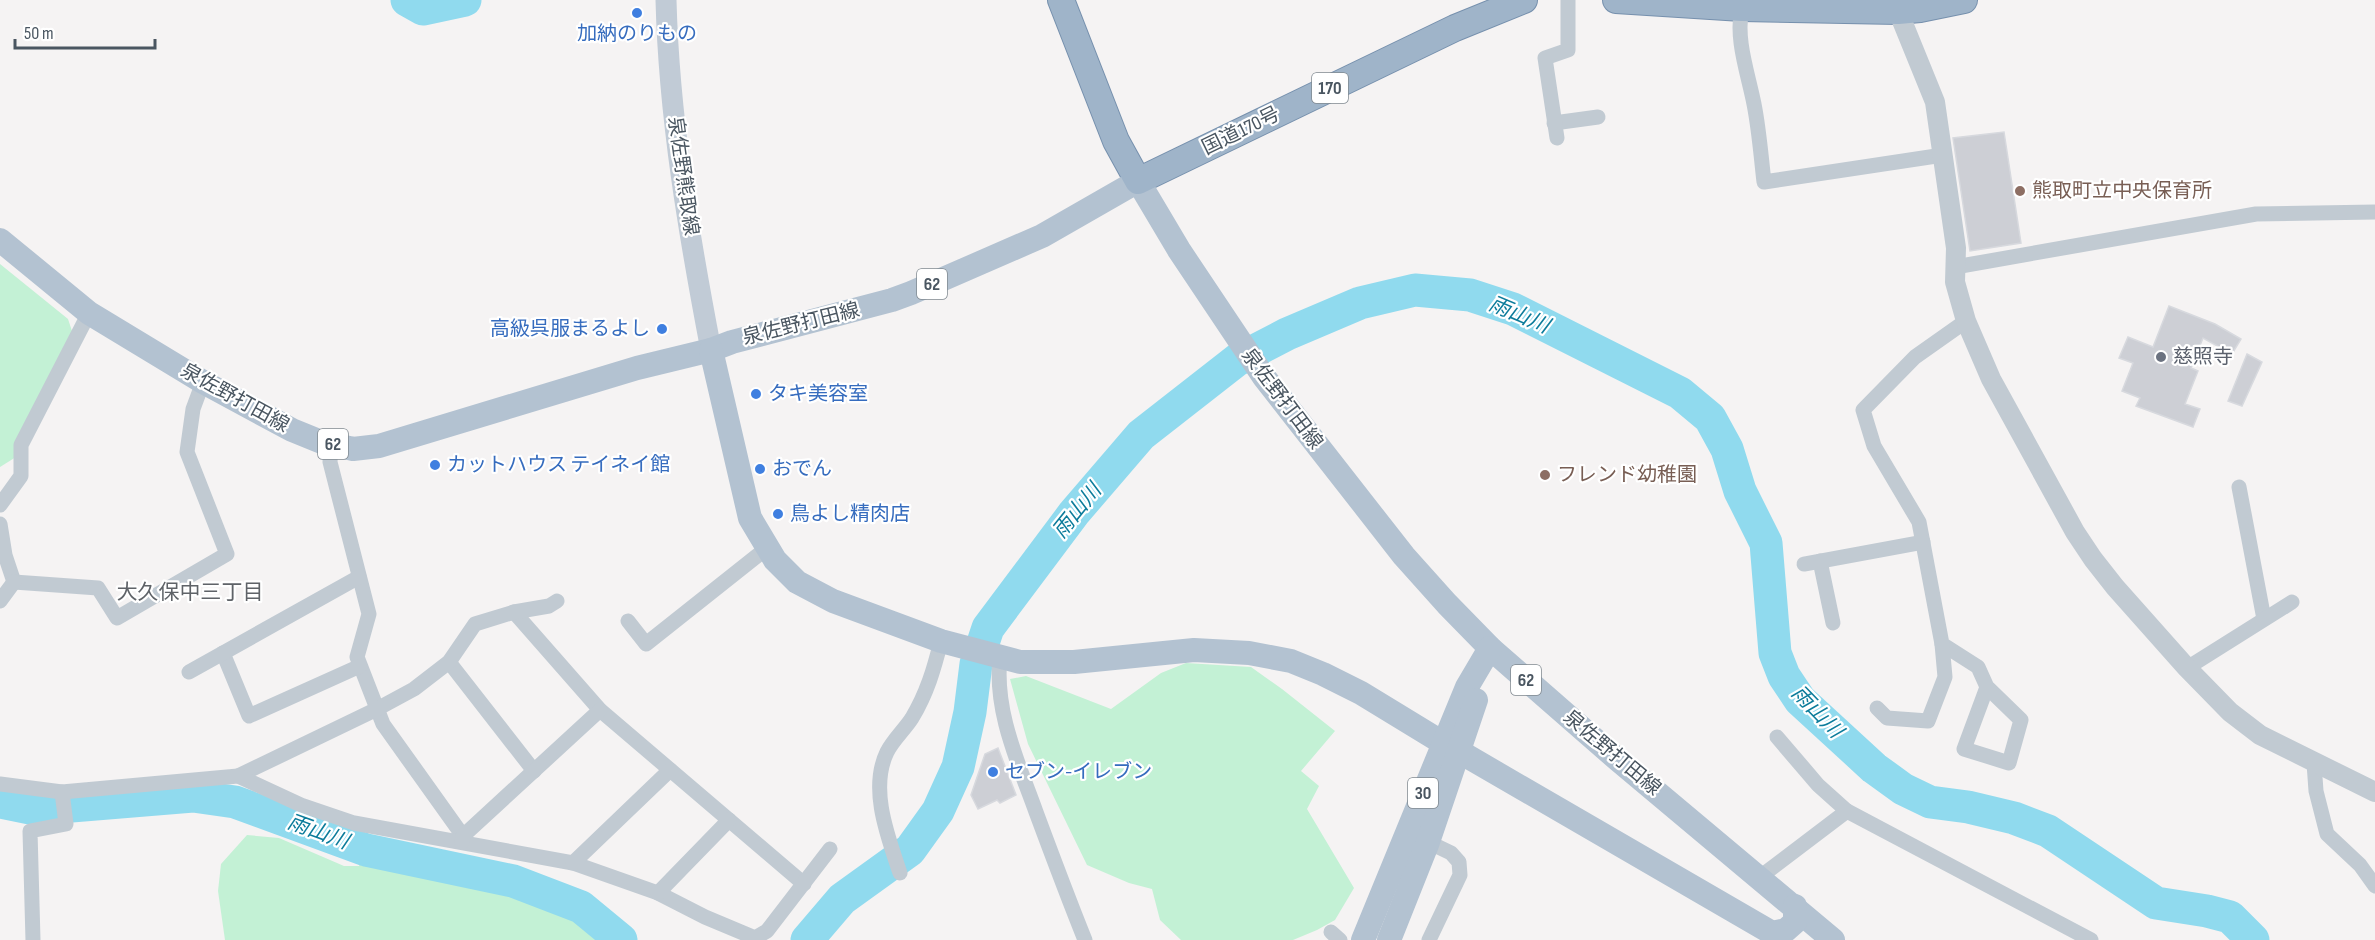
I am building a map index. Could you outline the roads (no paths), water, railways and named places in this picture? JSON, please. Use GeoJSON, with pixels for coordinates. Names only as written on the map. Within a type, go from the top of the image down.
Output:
{"type":"FeatureCollection","features":[{"type":"Feature","properties":{"kind":"highway"},"geometry":{"type":"LineString","coordinates":[[1061,0],[1116,141],[1138,181]]}},
{"type":"Feature","properties":{"kind":"highway","name":"国道170号"},"geometry":{"type":"LineString","coordinates":[[1138,181],[1455,28],[1524,0]]}},
{"type":"Feature","properties":{"kind":"highway"},"geometry":{"type":"LineString","coordinates":[[1616,0],[1742,8],[1898,11],[1964,0]]}},
{"type":"Feature","properties":{"kind":"main road","name":"泉佐野熊取線"},"geometry":{"type":"LineString","coordinates":[[666,0],[668,62],[676,131],[711,350]]}},
{"type":"Feature","properties":{"kind":"main road","name":"泉佐野打田線"},"geometry":{"type":"LineString","coordinates":[[0,240],[89,313],[203,382],[292,430],[352,449],[379,446],[637,368],[892,300],[1042,236],[1108,196],[1138,181],[1179,250],[1264,377],[1404,556],[1490,648],[1617,759],[1833,940]]}},
{"type":"Feature","properties":{"kind":"main road"},"geometry":{"type":"LineString","coordinates":[[711,350],[750,518],[775,560],[797,582],[833,602],[952,644],[1020,662],[1074,662],[1194,650],[1249,653],[1291,661],[1361,693],[1779,936],[1795,922],[1795,906]]}},
{"type":"Feature","properties":{"kind":"main road","name":"30"},"geometry":{"type":"LineString","coordinates":[[1363,940],[1452,747],[1490,648]]}},
{"type":"Feature","properties":{"kind":"main road","name":"30"},"geometry":{"type":"LineString","coordinates":[[1389,940],[1428,842],[1452,747]]}},
{"type":"Feature","properties":{"kind":"street"},"geometry":{"type":"LineString","coordinates":[[1568,0],[1568,50],[1545,58],[1556,130],[1598,117]]}},
{"type":"Feature","properties":{"kind":"street"},"geometry":{"type":"LineString","coordinates":[[1742,8],[1740,19],[1745,64],[1755,105],[1764,182],[1943,155]]}},
{"type":"Feature","properties":{"kind":"street"},"geometry":{"type":"LineString","coordinates":[[1898,11],[1935,102],[1956,248],[1955,282],[1966,321],[1991,379],[2093,560],[2187,668],[2230,712],[2260,735],[2375,792]]}},
{"type":"Feature","properties":{"kind":"street"},"geometry":{"type":"LineString","coordinates":[[1954,267],[2256,214],[2375,212]]}},
{"type":"Feature","properties":{"kind":"street"},"geometry":{"type":"LineString","coordinates":[[0,505],[21,476],[21,445],[89,313]]}},
{"type":"Feature","properties":{"kind":"street"},"geometry":{"type":"LineString","coordinates":[[1877,708],[1887,718],[1928,721],[1945,678],[1942,644],[1919,522],[1874,446],[1863,410],[1915,357],[1966,321]]}},
{"type":"Feature","properties":{"kind":"street"},"geometry":{"type":"LineString","coordinates":[[14,582],[98,588],[117,618],[227,554],[187,452],[193,409],[203,382]]}},
{"type":"Feature","properties":{"kind":"street"},"geometry":{"type":"LineString","coordinates":[[331,444],[330,462],[369,614],[357,657],[360,666],[383,723],[463,839]]}},
{"type":"Feature","properties":{"kind":"street"},"geometry":{"type":"LineString","coordinates":[[2239,487],[2264,619]]}},
{"type":"Feature","properties":{"kind":"street"},"geometry":{"type":"LineString","coordinates":[[0,524],[5,555],[14,582]]}},
{"type":"Feature","properties":{"kind":"street"},"geometry":{"type":"LineString","coordinates":[[1803,564],[1923,542]]}},
{"type":"Feature","properties":{"kind":"street"},"geometry":{"type":"LineString","coordinates":[[628,621],[646,644],[767,548]]}},
{"type":"Feature","properties":{"kind":"street"},"geometry":{"type":"LineString","coordinates":[[1820,561],[1833,623]]}},
{"type":"Feature","properties":{"kind":"street"},"geometry":{"type":"LineString","coordinates":[[189,672],[359,577]]}},
{"type":"Feature","properties":{"kind":"street"},"geometry":{"type":"LineString","coordinates":[[0,601],[14,582]]}},
{"type":"Feature","properties":{"kind":"street"},"geometry":{"type":"LineString","coordinates":[[0,784],[62,792],[238,776],[377,710],[414,689],[449,662],[474,624],[513,612],[549,606],[557,601]]}},
{"type":"Feature","properties":{"kind":"street"},"geometry":{"type":"LineString","coordinates":[[2187,668],[2292,602]]}},
{"type":"Feature","properties":{"kind":"street"},"geometry":{"type":"LineString","coordinates":[[513,612],[600,710],[804,884]]}},
{"type":"Feature","properties":{"kind":"street"},"geometry":{"type":"LineString","coordinates":[[900,873],[881,815],[881,778],[887,752],[912,718],[952,644]]}},
{"type":"Feature","properties":{"kind":"street"},"geometry":{"type":"LineString","coordinates":[[1942,644],[1978,667],[1987,687],[2021,720],[2009,763],[1964,749],[1987,687]]}},
{"type":"Feature","properties":{"kind":"street"},"geometry":{"type":"LineString","coordinates":[[223,653],[249,716],[360,666]]}},
{"type":"Feature","properties":{"kind":"street"},"geometry":{"type":"LineString","coordinates":[[994,656],[1000,702],[1014,752],[1085,940]]}},
{"type":"Feature","properties":{"kind":"street"},"geometry":{"type":"LineString","coordinates":[[449,662],[534,771]]}},
{"type":"Feature","properties":{"kind":"street"},"geometry":{"type":"LineString","coordinates":[[463,839],[600,710]]}},
{"type":"Feature","properties":{"kind":"street"},"geometry":{"type":"LineString","coordinates":[[1778,737],[1818,785],[1847,811],[2091,940]]}},
{"type":"Feature","properties":{"kind":"street"},"geometry":{"type":"LineString","coordinates":[[2314,763],[2316,791],[2326,834],[2360,866],[2375,886]]}},
{"type":"Feature","properties":{"kind":"street"},"geometry":{"type":"LineString","coordinates":[[573,863],[670,770]]}},
{"type":"Feature","properties":{"kind":"street"},"geometry":{"type":"LineString","coordinates":[[238,776],[301,805],[354,823],[463,839],[573,863],[658,893],[705,917],[755,938],[767,931],[830,849]]}},
{"type":"Feature","properties":{"kind":"street"},"geometry":{"type":"LineString","coordinates":[[33,940],[30,831],[66,824],[62,792]]}},
{"type":"Feature","properties":{"kind":"street"},"geometry":{"type":"LineString","coordinates":[[1760,877],[1847,811]]}},
{"type":"Feature","properties":{"kind":"street"},"geometry":{"type":"LineString","coordinates":[[658,893],[729,820]]}},
{"type":"Feature","properties":{"kind":"street"},"geometry":{"type":"LineString","coordinates":[[1428,842],[1459,862],[1460,875],[1429,940]]}},
{"type":"Feature","properties":{"kind":"waterway"},"geometry":{"type":"LineString","coordinates":[[407,0],[423,9],[465,0]]}},
{"type":"Feature","properties":{"kind":"waterway","name":"雨山川"},"geometry":{"type":"LineString","coordinates":[[807,940],[842,899],[910,850],[938,811],[958,767],[970,712],[976,664],[988,628],[1074,513],[1141,435],[1237,360],[1287,334],[1360,303],[1415,290],[1470,295],[1513,309],[1680,393],[1710,418],[1727,449],[1740,491],[1766,543],[1775,653],[1784,676],[1800,700],[1874,768],[1903,789],[1930,802],[1968,807],[2014,818],[2048,831],[2156,903],[2230,917],[2253,940]]}},
{"type":"Feature","properties":{"kind":"waterway","name":"雨山川"},"geometry":{"type":"LineString","coordinates":[[0,802],[35,809],[193,796],[235,802],[366,850],[513,881],[581,907],[621,940]]}},
{"type":"Feature","properties":{"kind":"place","name":"加納のりもの"},"geometry":{"type":"Point","coordinates":[637,13]}},
{"type":"Feature","properties":{"kind":"place","name":"熊取町立中央保育所"},"geometry":{"type":"Point","coordinates":[2020,191]}},
{"type":"Feature","properties":{"kind":"place","name":"高級呉服まるよし"},"geometry":{"type":"Point","coordinates":[662,329]}},
{"type":"Feature","properties":{"kind":"place","name":"慈照寺"},"geometry":{"type":"Point","coordinates":[2161,357]}},
{"type":"Feature","properties":{"kind":"place","name":"タキ美容室"},"geometry":{"type":"Point","coordinates":[756,394]}},
{"type":"Feature","properties":{"kind":"place","name":"カットハウス テイネイ館"},"geometry":{"type":"Point","coordinates":[435,465]}},
{"type":"Feature","properties":{"kind":"place","name":"おでん"},"geometry":{"type":"Point","coordinates":[760,469]}},
{"type":"Feature","properties":{"kind":"place","name":"フレンド幼稚園"},"geometry":{"type":"Point","coordinates":[1545,475]}},
{"type":"Feature","properties":{"kind":"place","name":"鳥よし精肉店"},"geometry":{"type":"Point","coordinates":[778,514]}},
{"type":"Feature","properties":{"kind":"place","name":"セブン-イレブン"},"geometry":{"type":"Point","coordinates":[993,772]}},
{"type":"Feature","properties":{"kind":"district","name":"大久保中三丁目"},"geometry":{"type":"Point","coordinates":[190,592]}}]}
